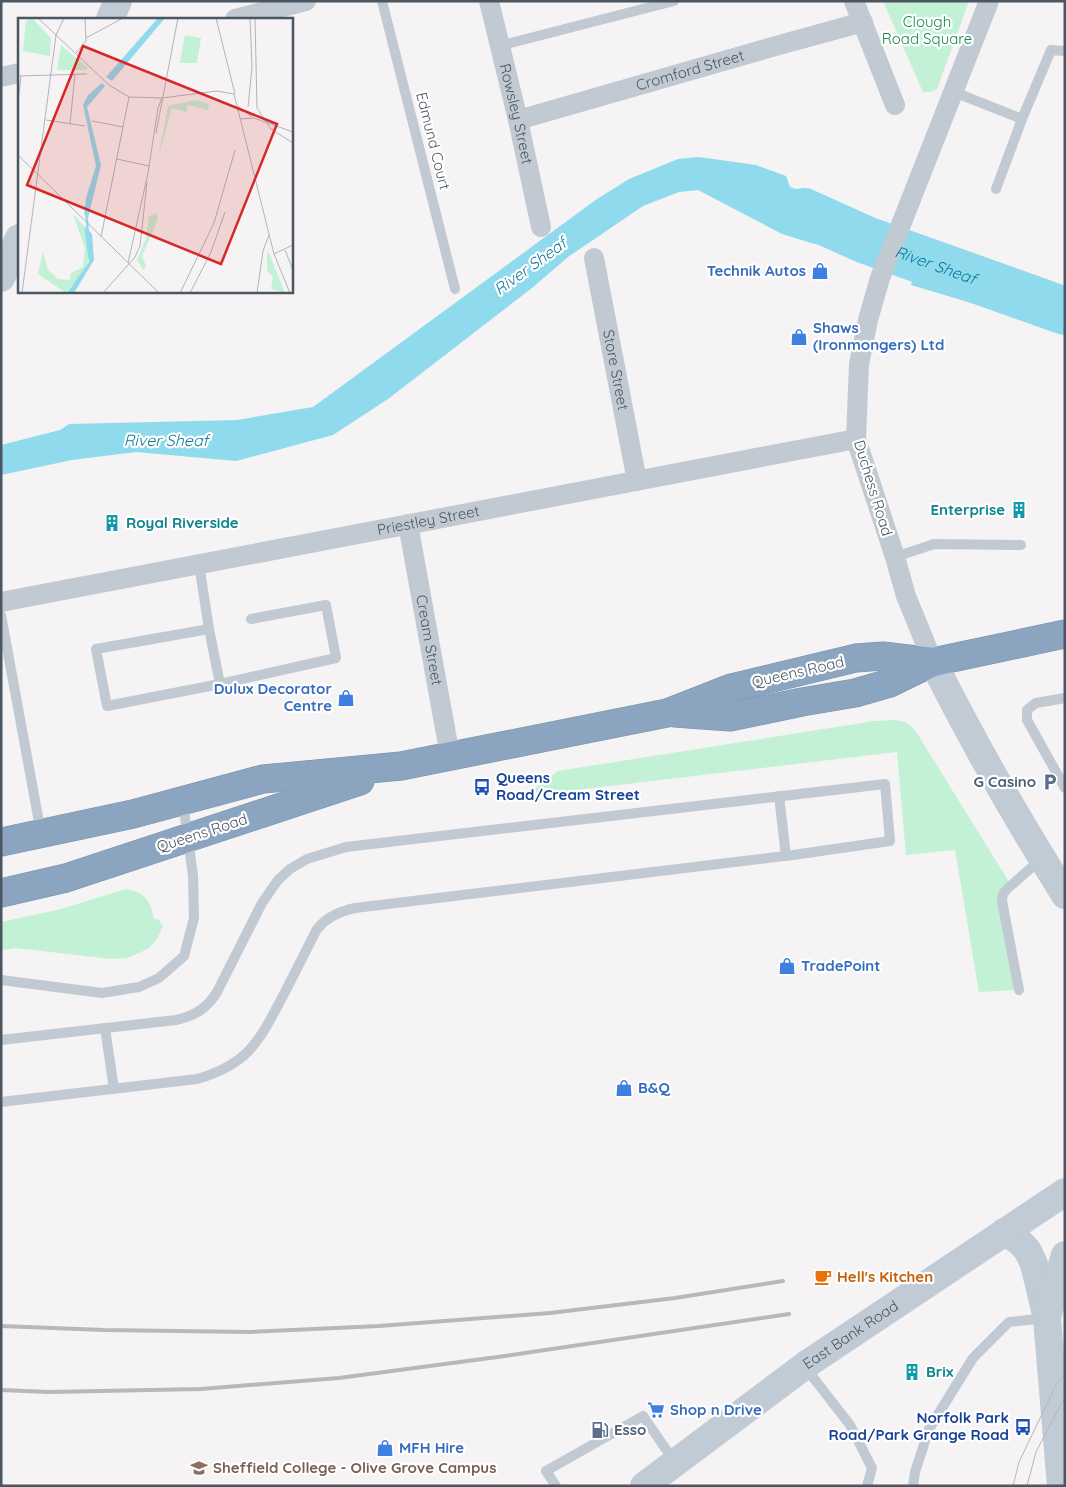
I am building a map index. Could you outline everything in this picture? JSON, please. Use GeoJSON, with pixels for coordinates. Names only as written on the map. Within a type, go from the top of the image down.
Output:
{"type":"FeatureCollection","features":[{"type":"Feature","properties":{"kind":"highway","name":"Queens Road"},"geometry":{"type":"LineString","coordinates":[[1,842],[182,802],[263,780],[402,766],[667,713],[730,717],[855,693],[890,683],[933,662],[1065,634]]}},
{"type":"Feature","properties":{"kind":"highway","name":"Queens Road"},"geometry":{"type":"LineString","coordinates":[[1,893],[66,878],[402,766]]}},
{"type":"Feature","properties":{"kind":"street"},"geometry":{"type":"LineString","coordinates":[[110,18],[118,1]]}},
{"type":"Feature","properties":{"kind":"street"},"geometry":{"type":"LineString","coordinates":[[239,18],[306,1]]}},
{"type":"Feature","properties":{"kind":"street","name":"Rowsley Street"},"geometry":{"type":"LineString","coordinates":[[489,1],[518,120],[541,227]]}},
{"type":"Feature","properties":{"kind":"street"},"geometry":{"type":"LineString","coordinates":[[854,1],[895,105]]}},
{"type":"Feature","properties":{"kind":"street","name":"Duchess Road"},"geometry":{"type":"LineString","coordinates":[[989,1],[880,278],[868,320],[859,364],[856,439],[906,596],[933,662],[984,760],[1065,895]]}},
{"type":"Feature","properties":{"kind":"street","name":"Cromford Street"},"geometry":{"type":"LineString","coordinates":[[518,120],[863,22]]}},
{"type":"Feature","properties":{"kind":"street"},"geometry":{"type":"LineString","coordinates":[[1,77],[18,73]]}},
{"type":"Feature","properties":{"kind":"street","name":"Store Street"},"geometry":{"type":"LineString","coordinates":[[594,258],[637,481]]}},
{"type":"Feature","properties":{"kind":"street","name":"Priestley Street"},"geometry":{"type":"LineString","coordinates":[[1,602],[856,439]]}},
{"type":"Feature","properties":{"kind":"street","name":"Cream Street"},"geometry":{"type":"LineString","coordinates":[[408,524],[450,756]]}},
{"type":"Feature","properties":{"kind":"street","name":"East Bank Road"},"geometry":{"type":"LineString","coordinates":[[644,1486],[804,1366],[1065,1192]]}},
{"type":"Feature","properties":{"kind":"street"},"geometry":{"type":"LineString","coordinates":[[1004,1232],[1020,1241],[1028,1251],[1034,1264],[1047,1318],[1061,1486]]}},
{"type":"Feature","properties":{"kind":"street"},"geometry":{"type":"LineString","coordinates":[[1047,1318],[1065,1255]]}},
{"type":"Feature","properties":{"kind":"lane","name":"Edmund Court"},"geometry":{"type":"LineString","coordinates":[[382,1],[455,289]]}},
{"type":"Feature","properties":{"kind":"lane"},"geometry":{"type":"LineString","coordinates":[[499,46],[674,1]]}},
{"type":"Feature","properties":{"kind":"lane"},"geometry":{"type":"LineString","coordinates":[[996,189],[1022,119],[1051,50],[1065,51]]}},
{"type":"Feature","properties":{"kind":"lane"},"geometry":{"type":"LineString","coordinates":[[954,92],[1022,119]]}},
{"type":"Feature","properties":{"kind":"lane"},"geometry":{"type":"LineString","coordinates":[[895,557],[934,544],[1021,545]]}},
{"type":"Feature","properties":{"kind":"lane"},"geometry":{"type":"LineString","coordinates":[[199,564],[220,684]]}},
{"type":"Feature","properties":{"kind":"lane"},"geometry":{"type":"LineString","coordinates":[[210,629],[96,649],[106,706],[220,684],[336,658],[326,605],[251,619]]}},
{"type":"Feature","properties":{"kind":"lane"},"geometry":{"type":"LineString","coordinates":[[1,615],[41,834]]}},
{"type":"Feature","properties":{"kind":"lane"},"geometry":{"type":"LineString","coordinates":[[1065,698],[1036,703],[1027,710],[1026,720],[1065,788]]}},
{"type":"Feature","properties":{"kind":"lane"},"geometry":{"type":"LineString","coordinates":[[1,1040],[183,1019],[204,1009],[217,992],[262,903],[273,886],[290,869],[317,855],[346,847],[885,784],[890,841],[786,856],[365,907],[340,912],[327,919],[317,929],[261,1037],[241,1058],[218,1072],[197,1079],[1,1102]]}},
{"type":"Feature","properties":{"kind":"lane"},"geometry":{"type":"LineString","coordinates":[[779,796],[786,856]]}},
{"type":"Feature","properties":{"kind":"lane"},"geometry":{"type":"LineString","coordinates":[[1,980],[102,993],[139,987],[160,978],[184,956],[194,918],[193,876],[182,802]]}},
{"type":"Feature","properties":{"kind":"lane"},"geometry":{"type":"LineString","coordinates":[[1019,990],[1002,901],[1003,894],[1042,858]]}},
{"type":"Feature","properties":{"kind":"lane"},"geometry":{"type":"LineString","coordinates":[[105,1028],[114,1089]]}},
{"type":"Feature","properties":{"kind":"lane"},"geometry":{"type":"LineString","coordinates":[[913,1486],[915,1472],[929,1429],[973,1358],[1009,1322],[1047,1318]]}},
{"type":"Feature","properties":{"kind":"lane"},"geometry":{"type":"LineString","coordinates":[[804,1366],[850,1424],[872,1468],[867,1486]]}},
{"type":"Feature","properties":{"kind":"lane"},"geometry":{"type":"LineString","coordinates":[[556,1486],[546,1471],[643,1416],[675,1462]]}},
{"type":"Feature","properties":{"kind":"green space","name":"Clough Road Square"},"geometry":{"type":"Polygon","coordinates":[[[883,1],[969,1],[937,89],[931,92],[923,92],[883,1]]]}},
{"type":"Feature","properties":{"kind":"green space"},"geometry":{"type":"Polygon","coordinates":[[[894,720],[906,722],[915,730],[1011,885],[1003,894],[1019,990],[979,992],[955,850],[906,855],[897,752],[525,796],[558,771],[874,721],[894,720]]]}},
{"type":"Feature","properties":{"kind":"green space"},"geometry":{"type":"Polygon","coordinates":[[[126,889],[138,892],[146,898],[154,919],[159,920],[163,926],[157,939],[148,949],[127,958],[111,959],[16,948],[1,950],[1,922],[61,909],[126,889]]]}},
{"type":"Feature","properties":{"kind":"water"},"geometry":{"type":"Polygon","coordinates":[[[699,157],[756,165],[786,176],[790,187],[820,197],[870,224],[860,254],[811,243],[782,234],[698,190],[679,192],[643,206],[568,257],[532,288],[388,399],[333,435],[236,461],[136,452],[72,460],[1,475],[1,445],[60,430],[69,424],[237,420],[313,407],[597,199],[629,179],[678,159],[699,157]]]}},
{"type":"Feature","properties":{"kind":"water"},"geometry":{"type":"Polygon","coordinates":[[[925,238],[1065,287],[1065,331],[911,285],[925,238]]]}},
{"type":"Feature","properties":{"kind":"waterway","name":"River Sheaf"},"geometry":{"type":"LineString","coordinates":[[804,212],[866,240],[1065,311]]}},
{"type":"Feature","properties":{"kind":"tram line"},"geometry":{"type":"LineString","coordinates":[[1013,1486],[1019,1462],[1057,1383],[1065,1374]]}},
{"type":"Feature","properties":{"kind":"tram line"},"geometry":{"type":"LineString","coordinates":[[1027,1486],[1036,1452],[1065,1399]]}},
{"type":"Feature","properties":{"kind":"railway"},"geometry":{"type":"LineString","coordinates":[[1,1326],[104,1330],[250,1332],[379,1326],[550,1313],[675,1298],[783,1281]]}},
{"type":"Feature","properties":{"kind":"railway"},"geometry":{"type":"LineString","coordinates":[[1,1390],[49,1392],[201,1389],[339,1378],[505,1356],[789,1314]]}},
{"type":"Feature","properties":{"kind":"place","name":"Technik Autos"},"geometry":{"type":"Point","coordinates":[820,271]}},
{"type":"Feature","properties":{"kind":"place","name":"Shaws (Ironmongers) Ltd"},"geometry":{"type":"Point","coordinates":[799,337]}},
{"type":"Feature","properties":{"kind":"place","name":"Enterprise"},"geometry":{"type":"Point","coordinates":[1019,510]}},
{"type":"Feature","properties":{"kind":"place","name":"Royal Riverside"},"geometry":{"type":"Point","coordinates":[112,523]}},
{"type":"Feature","properties":{"kind":"place","name":"Dulux Decorator Centre"},"geometry":{"type":"Point","coordinates":[346,698]}},
{"type":"Feature","properties":{"kind":"place","name":"G Casino"},"geometry":{"type":"Point","coordinates":[1050,782]}},
{"type":"Feature","properties":{"kind":"place","name":"Queens Road/Cream Street"},"geometry":{"type":"Point","coordinates":[482,787]}},
{"type":"Feature","properties":{"kind":"place","name":"TradePoint"},"geometry":{"type":"Point","coordinates":[787,966]}},
{"type":"Feature","properties":{"kind":"place","name":"B&Q"},"geometry":{"type":"Point","coordinates":[624,1088]}},
{"type":"Feature","properties":{"kind":"place","name":"Hell's Kitchen"},"geometry":{"type":"Point","coordinates":[823,1277]}},
{"type":"Feature","properties":{"kind":"place","name":"Brix"},"geometry":{"type":"Point","coordinates":[912,1372]}},
{"type":"Feature","properties":{"kind":"place","name":"Shop n Drive"},"geometry":{"type":"Point","coordinates":[656,1410]}},
{"type":"Feature","properties":{"kind":"place","name":"Norfolk Park Road/Park Grange Road"},"geometry":{"type":"Point","coordinates":[1023,1427]}},
{"type":"Feature","properties":{"kind":"place","name":"Esso"},"geometry":{"type":"Point","coordinates":[600,1430]}},
{"type":"Feature","properties":{"kind":"place","name":"MFH Hire"},"geometry":{"type":"Point","coordinates":[385,1448]}},
{"type":"Feature","properties":{"kind":"place","name":"Sheffield College - Olive Grove Campus"},"geometry":{"type":"Point","coordinates":[199,1468]}}]}
